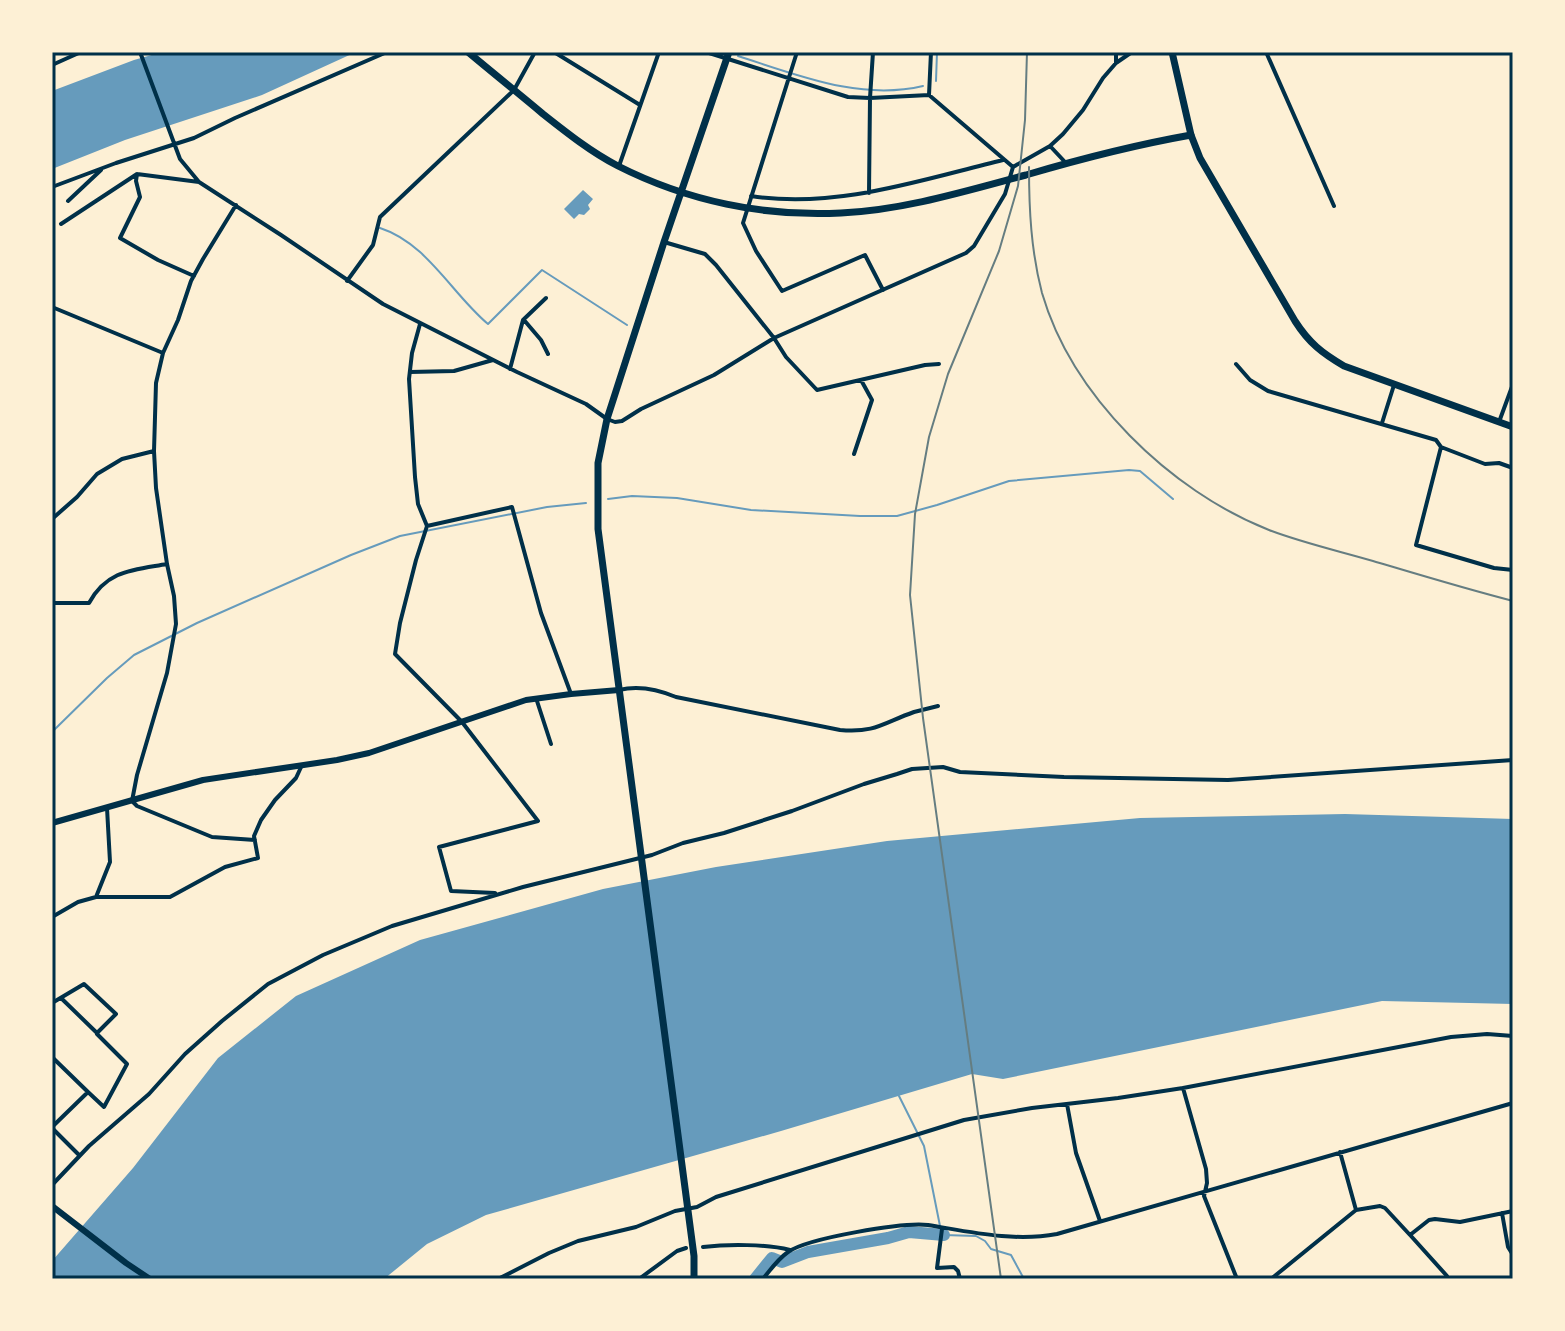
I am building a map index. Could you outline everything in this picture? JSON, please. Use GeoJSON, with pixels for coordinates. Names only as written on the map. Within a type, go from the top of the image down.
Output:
{"type":"FeatureCollection","features":[{"type":"Feature","properties":{"kind":"main road"},"geometry":{"type":"LineString","coordinates":[[468,52],[589,149],[619,166],[681,192],[747,209],[784,213],[842,213],[885,208],[1191,135]]}},
{"type":"Feature","properties":{"kind":"main road"},"geometry":{"type":"LineString","coordinates":[[1172,52],[1191,135],[1200,158],[1305,337],[1344,366],[1513,427]]}},
{"type":"Feature","properties":{"kind":"main road"},"geometry":{"type":"LineString","coordinates":[[694,1279],[688,1206],[598,529],[598,463],[607,419],[728,56]]}},
{"type":"Feature","properties":{"kind":"main road"},"geometry":{"type":"LineString","coordinates":[[52,823],[203,780],[369,753],[526,700],[619,690]]}},
{"type":"Feature","properties":{"kind":"main road"},"geometry":{"type":"LineString","coordinates":[[52,1206],[150,1279]]}},
{"type":"Feature","properties":{"kind":"street"},"geometry":{"type":"LineString","coordinates":[[52,65],[81,52]]}},
{"type":"Feature","properties":{"kind":"street"},"geometry":{"type":"LineString","coordinates":[[140,52],[180,159],[199,182],[383,304],[586,404],[615,422],[714,375],[774,338],[958,258],[974,246],[1005,194],[1013,167],[1050,146],[1063,134],[1103,78],[1116,63],[1132,52]]}},
{"type":"Feature","properties":{"kind":"street"},"geometry":{"type":"LineString","coordinates":[[52,187],[172,141],[204,134],[387,52]]}},
{"type":"Feature","properties":{"kind":"street"},"geometry":{"type":"LineString","coordinates":[[347,281],[373,245],[380,217],[514,90],[535,52]]}},
{"type":"Feature","properties":{"kind":"street"},"geometry":{"type":"LineString","coordinates":[[554,52],[640,105]]}},
{"type":"Feature","properties":{"kind":"street"},"geometry":{"type":"LineString","coordinates":[[619,166],[659,52]]}},
{"type":"Feature","properties":{"kind":"street"},"geometry":{"type":"LineString","coordinates":[[706,52],[728,56],[848,97],[929,95],[1013,167]]}},
{"type":"Feature","properties":{"kind":"street"},"geometry":{"type":"LineString","coordinates":[[797,52],[743,223],[756,251],[782,291],[865,255],[883,290]]}},
{"type":"Feature","properties":{"kind":"street"},"geometry":{"type":"LineString","coordinates":[[869,193],[873,52]]}},
{"type":"Feature","properties":{"kind":"street"},"geometry":{"type":"LineString","coordinates":[[929,95],[931,52]]}},
{"type":"Feature","properties":{"kind":"street"},"geometry":{"type":"LineString","coordinates":[[1116,52],[1116,63]]}},
{"type":"Feature","properties":{"kind":"street"},"geometry":{"type":"LineString","coordinates":[[1266,52],[1334,206]]}},
{"type":"Feature","properties":{"kind":"street"},"geometry":{"type":"LineString","coordinates":[[1050,146],[1066,164]]}},
{"type":"Feature","properties":{"kind":"street"},"geometry":{"type":"LineString","coordinates":[[751,196],[794,201],[829,199],[869,193],[1003,160]]}},
{"type":"Feature","properties":{"kind":"street"},"geometry":{"type":"LineString","coordinates":[[68,201],[104,167]]}},
{"type":"Feature","properties":{"kind":"street"},"geometry":{"type":"LineString","coordinates":[[61,224],[137,174],[199,182]]}},
{"type":"Feature","properties":{"kind":"street"},"geometry":{"type":"LineString","coordinates":[[137,174],[140,197],[120,238],[194,276]]}},
{"type":"Feature","properties":{"kind":"street"},"geometry":{"type":"LineString","coordinates":[[236,205],[194,276],[163,353],[156,383],[156,488],[176,624],[167,673],[132,801],[137,806],[212,837],[255,840]]}},
{"type":"Feature","properties":{"kind":"street"},"geometry":{"type":"LineString","coordinates":[[664,242],[705,254],[786,357],[817,390],[939,364]]}},
{"type":"Feature","properties":{"kind":"street"},"geometry":{"type":"LineString","coordinates":[[510,369],[523,320],[546,298]]}},
{"type":"Feature","properties":{"kind":"street"},"geometry":{"type":"LineString","coordinates":[[52,307],[163,353]]}},
{"type":"Feature","properties":{"kind":"street"},"geometry":{"type":"LineString","coordinates":[[523,320],[541,340],[548,354]]}},
{"type":"Feature","properties":{"kind":"street"},"geometry":{"type":"LineString","coordinates":[[420,324],[410,372],[415,477],[418,504],[427,526],[400,623],[395,654],[462,722],[538,821],[439,847],[451,891],[501,893]]}},
{"type":"Feature","properties":{"kind":"street"},"geometry":{"type":"LineString","coordinates":[[410,372],[454,371],[493,360]]}},
{"type":"Feature","properties":{"kind":"street"},"geometry":{"type":"LineString","coordinates":[[1236,364],[1250,380],[1268,391],[1436,440],[1441,447],[1485,464],[1499,463],[1513,468]]}},
{"type":"Feature","properties":{"kind":"street"},"geometry":{"type":"LineString","coordinates":[[854,454],[872,400],[861,380]]}},
{"type":"Feature","properties":{"kind":"street"},"geometry":{"type":"LineString","coordinates":[[1499,422],[1513,384]]}},
{"type":"Feature","properties":{"kind":"street"},"geometry":{"type":"LineString","coordinates":[[1382,423],[1394,385]]}},
{"type":"Feature","properties":{"kind":"street"},"geometry":{"type":"LineString","coordinates":[[1441,447],[1416,545],[1494,568],[1513,570]]}},
{"type":"Feature","properties":{"kind":"street"},"geometry":{"type":"LineString","coordinates":[[52,519],[97,474],[122,459],[154,451]]}},
{"type":"Feature","properties":{"kind":"street"},"geometry":{"type":"LineString","coordinates":[[427,526],[512,507],[541,613],[571,694]]}},
{"type":"Feature","properties":{"kind":"street"},"geometry":{"type":"LineString","coordinates":[[52,603],[89,603],[100,587],[116,575],[167,564]]}},
{"type":"Feature","properties":{"kind":"street"},"geometry":{"type":"LineString","coordinates":[[619,690],[633,687],[661,690],[676,697],[855,731],[881,727],[917,711],[938,706]]}},
{"type":"Feature","properties":{"kind":"street"},"geometry":{"type":"LineString","coordinates":[[536,698],[551,744]]}},
{"type":"Feature","properties":{"kind":"street"},"geometry":{"type":"LineString","coordinates":[[52,1185],[80,1155],[149,1094],[185,1054],[268,984],[323,955],[392,926],[501,893],[652,855],[912,769],[943,767],[960,772],[1034,776],[1228,780],[1513,760]]}},
{"type":"Feature","properties":{"kind":"street"},"geometry":{"type":"LineString","coordinates":[[52,917],[78,902],[96,897],[170,897],[225,867],[258,858],[254,836],[261,820],[296,778],[302,765]]}},
{"type":"Feature","properties":{"kind":"street"},"geometry":{"type":"LineString","coordinates":[[96,897],[110,862],[107,808]]}},
{"type":"Feature","properties":{"kind":"street"},"geometry":{"type":"LineString","coordinates":[[52,1003],[84,984],[116,1014],[97,1033]]}},
{"type":"Feature","properties":{"kind":"street"},"geometry":{"type":"LineString","coordinates":[[52,1057],[104,1107],[127,1064],[61,998]]}},
{"type":"Feature","properties":{"kind":"street"},"geometry":{"type":"LineString","coordinates":[[498,1279],[578,1241],[636,1227],[688,1206],[964,1120],[1183,1088],[1451,1037],[1487,1034],[1513,1036]]}},
{"type":"Feature","properties":{"kind":"street"},"geometry":{"type":"LineString","coordinates":[[1183,1088],[1206,1169],[1204,1196],[1237,1279]]}},
{"type":"Feature","properties":{"kind":"street"},"geometry":{"type":"LineString","coordinates":[[80,1155],[52,1128],[88,1092]]}},
{"type":"Feature","properties":{"kind":"street"},"geometry":{"type":"LineString","coordinates":[[763,1279],[790,1250],[809,1242],[900,1226],[926,1225],[1027,1238],[1057,1234],[1513,1103]]}},
{"type":"Feature","properties":{"kind":"street"},"geometry":{"type":"LineString","coordinates":[[1067,1104],[1076,1153],[1100,1221]]}},
{"type":"Feature","properties":{"kind":"street"},"geometry":{"type":"LineString","coordinates":[[1340,1152],[1356,1210]]}},
{"type":"Feature","properties":{"kind":"street"},"geometry":{"type":"LineString","coordinates":[[1271,1279],[1356,1210],[1380,1206],[1447,1276],[1444,1279]]}},
{"type":"Feature","properties":{"kind":"street"},"geometry":{"type":"LineString","coordinates":[[1410,1235],[1429,1220],[1460,1222],[1513,1211]]}},
{"type":"Feature","properties":{"kind":"street"},"geometry":{"type":"LineString","coordinates":[[1502,1213],[1508,1247],[1513,1255]]}},
{"type":"Feature","properties":{"kind":"street"},"geometry":{"type":"LineString","coordinates":[[942,1229],[937,1268],[954,1267],[960,1279]]}},
{"type":"Feature","properties":{"kind":"street"},"geometry":{"type":"LineString","coordinates":[[703,1247],[738,1245],[790,1250]]}},
{"type":"Feature","properties":{"kind":"street"},"geometry":{"type":"LineString","coordinates":[[639,1279],[677,1251],[686,1248]]}},
{"type":"Feature","properties":{"kind":"water"},"geometry":{"type":"Polygon","coordinates":[[[162,52],[356,52],[262,95],[125,140],[52,169],[52,91],[162,52]]]}},
{"type":"Feature","properties":{"kind":"water"},"geometry":{"type":"Polygon","coordinates":[[[583,190],[593,199],[588,205],[590,209],[574,219],[564,209],[583,190]]]}},
{"type":"Feature","properties":{"kind":"water"},"geometry":{"type":"Polygon","coordinates":[[[1345,814],[1513,819],[1513,1004],[1382,1001],[1003,1079],[972,1074],[486,1215],[427,1244],[384,1279],[52,1279],[52,1261],[133,1168],[218,1058],[296,996],[420,940],[603,889],[716,867],[887,841],[1140,818],[1345,814]]]}},
{"type":"Feature","properties":{"kind":"waterway"},"geometry":{"type":"LineString","coordinates":[[936,81],[937,52]]}},
{"type":"Feature","properties":{"kind":"waterway"},"geometry":{"type":"LineString","coordinates":[[738,56],[806,78],[853,88],[899,90],[923,86]]}},
{"type":"Feature","properties":{"kind":"waterway"},"geometry":{"type":"LineString","coordinates":[[380,228],[412,245],[488,324],[542,270],[627,325]]}},
{"type":"Feature","properties":{"kind":"waterway"},"geometry":{"type":"LineString","coordinates":[[608,499],[632,496],[677,498],[751,510],[897,516],[1009,481],[1129,470],[1140,471],[1173,499]]}},
{"type":"Feature","properties":{"kind":"waterway"},"geometry":{"type":"LineString","coordinates":[[52,732],[134,655],[197,623],[351,555],[400,536],[547,507],[586,503]]}},
{"type":"Feature","properties":{"kind":"waterway"},"geometry":{"type":"LineString","coordinates":[[899,1096],[924,1146],[940,1226]]}},
{"type":"Feature","properties":{"kind":"waterway"},"geometry":{"type":"LineString","coordinates":[[755,1279],[772,1258],[782,1262],[808,1252],[909,1232],[944,1235]]}},
{"type":"Feature","properties":{"kind":"waterway"},"geometry":{"type":"LineString","coordinates":[[943,1232],[944,1235],[976,1236],[991,1249],[1011,1255],[1024,1279]]}},
{"type":"Feature","properties":{"kind":"railway"},"geometry":{"type":"LineString","coordinates":[[1001,1279],[923,718],[910,595],[915,514],[929,437],[948,374],[999,251],[1018,186],[1025,120],[1027,52]]}},
{"type":"Feature","properties":{"kind":"railway"},"geometry":{"type":"LineString","coordinates":[[1029,167],[1035,262],[1056,331],[1076,368],[1101,403],[1130,436],[1162,465],[1232,513],[1269,530],[1513,601]]}}]}
